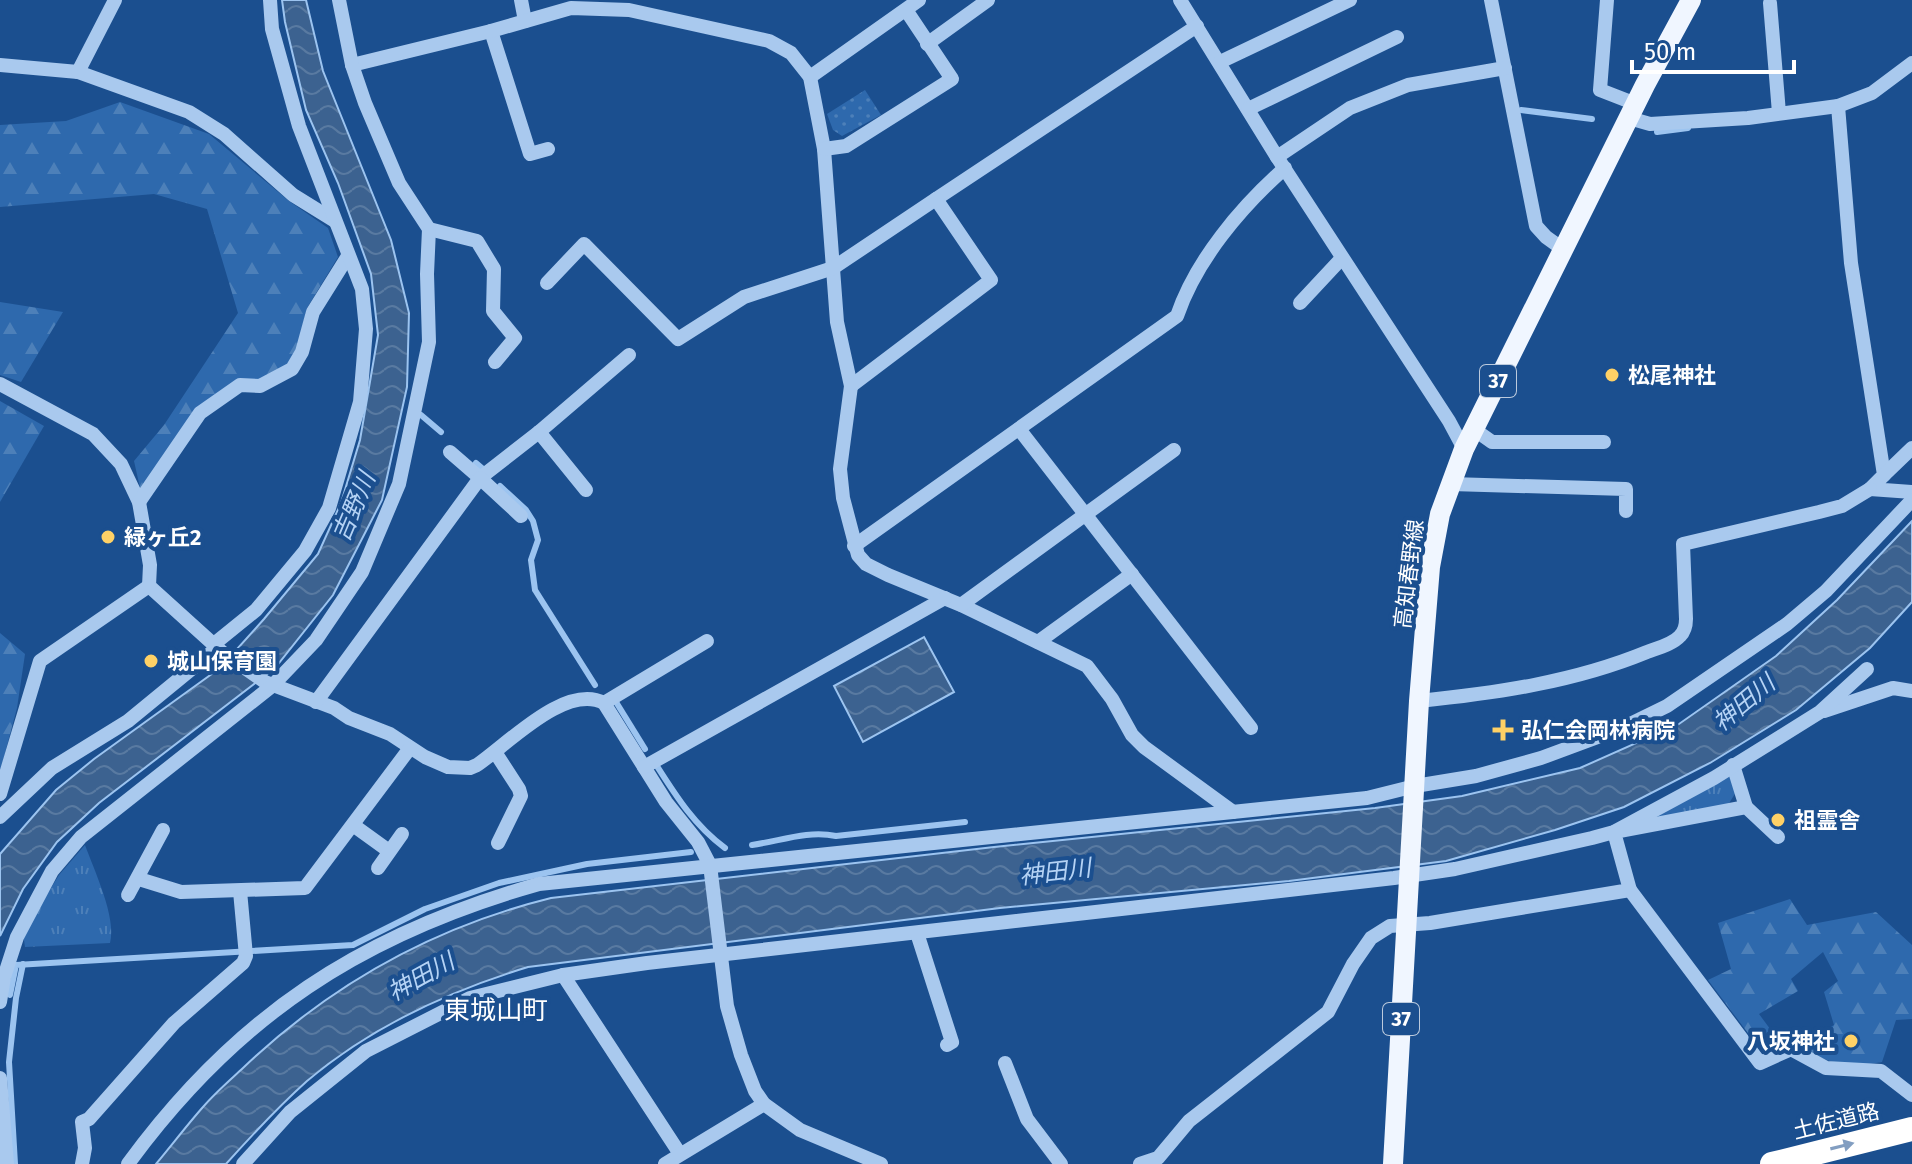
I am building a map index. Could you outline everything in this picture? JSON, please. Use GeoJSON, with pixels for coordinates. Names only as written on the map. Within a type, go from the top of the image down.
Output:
{"type":"FeatureCollection","features":[{"type":"Feature","properties":{"kind":"highway","name":"土佐道路"},"geometry":{"type":"LineString","coordinates":[[1772,1164],[1912,1129]]}},
{"type":"Feature","properties":{"kind":"main road","name":"高知春野線"},"geometry":{"type":"LineString","coordinates":[[1393,1164],[1419,701],[1430,567],[1440,514],[1464,449],[1691,0]]}},
{"type":"Feature","properties":{"kind":"street"},"geometry":{"type":"LineString","coordinates":[[78,72],[115,0]]}},
{"type":"Feature","properties":{"kind":"street"},"geometry":{"type":"LineString","coordinates":[[0,817],[52,768],[128,721],[218,648],[256,610],[305,551],[329,508],[360,402],[366,329],[362,289],[299,126],[272,29],[270,0]]}},
{"type":"Feature","properties":{"kind":"street"},"geometry":{"type":"LineString","coordinates":[[0,1002],[9,959],[23,923],[52,871],[81,837],[269,684],[316,640],[362,572],[399,484],[429,342],[429,229],[399,183],[352,65],[339,0]]}},
{"type":"Feature","properties":{"kind":"street"},"geometry":{"type":"LineString","coordinates":[[521,0],[525,21]]}},
{"type":"Feature","properties":{"kind":"street"},"geometry":{"type":"LineString","coordinates":[[810,77],[919,0]]}},
{"type":"Feature","properties":{"kind":"street"},"geometry":{"type":"LineString","coordinates":[[927,44],[988,0]]}},
{"type":"Feature","properties":{"kind":"street"},"geometry":{"type":"LineString","coordinates":[[1180,0],[1464,449]]}},
{"type":"Feature","properties":{"kind":"street"},"geometry":{"type":"LineString","coordinates":[[1220,62],[1350,0]]}},
{"type":"Feature","properties":{"kind":"street"},"geometry":{"type":"LineString","coordinates":[[1491,0],[1536,226],[1564,250]]}},
{"type":"Feature","properties":{"kind":"street"},"geometry":{"type":"LineString","coordinates":[[1607,0],[1600,90],[1650,124],[1839,110],[1872,93],[1912,63]]}},
{"type":"Feature","properties":{"kind":"street"},"geometry":{"type":"LineString","coordinates":[[1770,3],[1779,113]]}},
{"type":"Feature","properties":{"kind":"street"},"geometry":{"type":"LineString","coordinates":[[352,65],[571,8],[628,5],[769,41],[791,53],[810,77],[824,149],[837,322],[851,386],[840,469],[854,546],[866,564],[961,605],[1087,666],[1112,699],[1132,735],[1233,812]]}},
{"type":"Feature","properties":{"kind":"street"},"geometry":{"type":"LineString","coordinates":[[824,149],[846,146],[952,79],[906,10]]}},
{"type":"Feature","properties":{"kind":"street"},"geometry":{"type":"LineString","coordinates":[[547,283],[584,244],[678,339],[744,297],[833,268],[1197,26]]}},
{"type":"Feature","properties":{"kind":"street"},"geometry":{"type":"LineString","coordinates":[[491,31],[530,154],[548,149]]}},
{"type":"Feature","properties":{"kind":"street"},"geometry":{"type":"LineString","coordinates":[[1248,109],[1397,37]]}},
{"type":"Feature","properties":{"kind":"street"},"geometry":{"type":"LineString","coordinates":[[0,65],[78,72],[189,112],[224,134],[293,195],[337,222]]}},
{"type":"Feature","properties":{"kind":"street"},"geometry":{"type":"LineString","coordinates":[[854,546],[1177,316],[1201,261],[1268,183],[1281,162],[1350,108],[1408,85],[1505,68]]}},
{"type":"Feature","properties":{"kind":"street"},"geometry":{"type":"LineString","coordinates":[[1839,110],[1851,263],[1884,475]]}},
{"type":"Feature","properties":{"kind":"street"},"geometry":{"type":"LineString","coordinates":[[851,386],[991,280],[936,199]]}},
{"type":"Feature","properties":{"kind":"street"},"geometry":{"type":"LineString","coordinates":[[429,229],[477,241],[494,269],[493,311],[515,338],[495,362]]}},
{"type":"Feature","properties":{"kind":"street"},"geometry":{"type":"LineString","coordinates":[[139,502],[200,413],[240,385],[260,386],[292,369],[302,352],[313,312],[348,256]]}},
{"type":"Feature","properties":{"kind":"street"},"geometry":{"type":"LineString","coordinates":[[1300,303],[1342,258]]}},
{"type":"Feature","properties":{"kind":"street"},"geometry":{"type":"LineString","coordinates":[[316,702],[480,478],[629,355]]}},
{"type":"Feature","properties":{"kind":"street"},"geometry":{"type":"LineString","coordinates":[[0,384],[93,434],[121,464],[139,502],[150,565],[149,586]]}},
{"type":"Feature","properties":{"kind":"street"},"geometry":{"type":"LineString","coordinates":[[1019,429],[1251,728]]}},
{"type":"Feature","properties":{"kind":"street"},"geometry":{"type":"LineString","coordinates":[[1475,430],[1492,442],[1604,442]]}},
{"type":"Feature","properties":{"kind":"street"},"geometry":{"type":"LineString","coordinates":[[539,432],[586,490]]}},
{"type":"Feature","properties":{"kind":"street"},"geometry":{"type":"LineString","coordinates":[[1419,701],[1553,682],[1623,662],[1675,640],[1685,628],[1686,619],[1683,544],[1831,509],[1860,497],[1912,448]]}},
{"type":"Feature","properties":{"kind":"street"},"geometry":{"type":"LineString","coordinates":[[961,605],[1174,450]]}},
{"type":"Feature","properties":{"kind":"street"},"geometry":{"type":"LineString","coordinates":[[450,452],[521,516]]}},
{"type":"Feature","properties":{"kind":"street"},"geometry":{"type":"LineString","coordinates":[[1451,484],[1626,489],[1626,511]]}},
{"type":"Feature","properties":{"kind":"street"},"geometry":{"type":"LineString","coordinates":[[1870,489],[1912,492]]}},
{"type":"Feature","properties":{"kind":"street"},"geometry":{"type":"LineString","coordinates":[[128,1164],[190,1088],[255,1024],[342,964],[400,932],[487,898],[539,884],[711,870],[1367,798],[1476,776],[1541,758],[1622,728],[1667,706],[1787,624],[1826,591],[1912,500]]}},
{"type":"Feature","properties":{"kind":"street"},"geometry":{"type":"LineString","coordinates":[[1038,642],[1132,574]]}},
{"type":"Feature","properties":{"kind":"street"},"geometry":{"type":"LineString","coordinates":[[149,586],[218,648],[269,684],[390,734],[410,748],[455,768],[470,768],[568,702],[595,698],[604,703],[666,802],[698,842],[711,870],[727,1006],[755,1091],[764,1104],[800,1130],[881,1164]]}},
{"type":"Feature","properties":{"kind":"street"},"geometry":{"type":"LineString","coordinates":[[0,794],[40,661],[149,586]]}},
{"type":"Feature","properties":{"kind":"street"},"geometry":{"type":"LineString","coordinates":[[644,767],[945,598]]}},
{"type":"Feature","properties":{"kind":"street"},"geometry":{"type":"LineString","coordinates":[[604,703],[707,641]]}},
{"type":"Feature","properties":{"kind":"street"},"geometry":{"type":"LineString","coordinates":[[1614,832],[1820,712],[1867,669]]}},
{"type":"Feature","properties":{"kind":"street"},"geometry":{"type":"LineString","coordinates":[[1820,712],[1893,688],[1912,691]]}},
{"type":"Feature","properties":{"kind":"street"},"geometry":{"type":"LineString","coordinates":[[139,879],[181,892],[305,888],[410,748]]}},
{"type":"Feature","properties":{"kind":"street"},"geometry":{"type":"LineString","coordinates":[[495,752],[521,796],[498,843]]}},
{"type":"Feature","properties":{"kind":"street"},"geometry":{"type":"LineString","coordinates":[[1733,765],[1746,807],[1778,837]]}},
{"type":"Feature","properties":{"kind":"street"},"geometry":{"type":"LineString","coordinates":[[243,1164],[290,1112],[366,1051],[470,998],[563,975],[720,951],[917,933],[1455,869],[1614,832],[1746,807]]}},
{"type":"Feature","properties":{"kind":"street"},"geometry":{"type":"LineString","coordinates":[[353,825],[389,851]]}},
{"type":"Feature","properties":{"kind":"street"},"geometry":{"type":"LineString","coordinates":[[128,895],[163,830]]}},
{"type":"Feature","properties":{"kind":"street"},"geometry":{"type":"LineString","coordinates":[[1614,832],[1630,890],[1760,1063],[1791,1049],[1826,1068],[1881,1071],[1912,1095]]}},
{"type":"Feature","properties":{"kind":"street"},"geometry":{"type":"LineString","coordinates":[[378,868],[402,834]]}},
{"type":"Feature","properties":{"kind":"street"},"geometry":{"type":"LineString","coordinates":[[1140,1164],[1159,1161],[1189,1121],[1328,1012],[1353,964],[1371,938],[1390,926],[1630,890]]}},
{"type":"Feature","properties":{"kind":"street"},"geometry":{"type":"LineString","coordinates":[[82,1164],[85,1148],[82,1122],[89,1119],[174,1023],[243,963],[245,951],[240,891]]}},
{"type":"Feature","properties":{"kind":"street"},"geometry":{"type":"LineString","coordinates":[[917,933],[952,1042],[947,1045]]}},
{"type":"Feature","properties":{"kind":"street"},"geometry":{"type":"LineString","coordinates":[[563,975],[680,1154]]}},
{"type":"Feature","properties":{"kind":"street"},"geometry":{"type":"LineString","coordinates":[[1005,1063],[1027,1119],[1061,1164]]}},
{"type":"Feature","properties":{"kind":"street"},"geometry":{"type":"LineString","coordinates":[[0,1078],[7,1164]]}},
{"type":"Feature","properties":{"kind":"street"},"geometry":{"type":"LineString","coordinates":[[665,1164],[764,1104]]}},
{"type":"Feature","properties":{"kind":"green space"},"geometry":{"type":"Polygon","coordinates":[[[865,90],[881,115],[842,136],[833,130],[827,114],[865,90]]]}},
{"type":"Feature","properties":{"kind":"green space"},"geometry":{"type":"Polygon","coordinates":[[[120,102],[209,134],[289,201],[328,228],[338,257],[307,308],[296,351],[288,366],[194,410],[141,492],[134,461],[164,425],[238,313],[207,209],[154,194],[0,207],[0,125],[66,121],[120,102]]]}},
{"type":"Feature","properties":{"kind":"green space"},"geometry":{"type":"Polygon","coordinates":[[[0,302],[63,312],[21,382],[0,375],[0,302]]]}},
{"type":"Feature","properties":{"kind":"green space"},"geometry":{"type":"Polygon","coordinates":[[[0,401],[44,426],[0,502],[0,401]]]}},
{"type":"Feature","properties":{"kind":"green space"},"geometry":{"type":"Polygon","coordinates":[[[0,633],[25,654],[17,708],[0,772],[0,633]]]}},
{"type":"Feature","properties":{"kind":"green space"},"geometry":{"type":"Polygon","coordinates":[[[1729,775],[1736,792],[1728,805],[1646,821],[1729,775]]]}},
{"type":"Feature","properties":{"kind":"green space"},"geometry":{"type":"Polygon","coordinates":[[[85,845],[108,908],[110,943],[25,947],[23,933],[59,875],[85,845]]]}},
{"type":"Feature","properties":{"kind":"green space"},"geometry":{"type":"Polygon","coordinates":[[[1790,899],[1807,925],[1876,912],[1912,945],[1912,1019],[1896,1020],[1882,1062],[1855,1065],[1834,1062],[1790,1042],[1812,1037],[1834,1025],[1824,992],[1838,981],[1823,952],[1791,979],[1798,991],[1759,1014],[1779,1041],[1763,1053],[1708,980],[1731,969],[1718,923],[1790,899]]]}},
{"type":"Feature","properties":{"kind":"water","name":"吉野川"},"geometry":{"type":"Polygon","coordinates":[[[282,0],[306,0],[323,71],[391,240],[409,313],[407,387],[382,500],[333,595],[275,668],[99,803],[57,842],[23,889],[0,936],[0,854],[56,790],[220,668],[264,619],[318,554],[341,503],[360,440],[378,335],[371,274],[338,183],[306,110],[282,0]]]}},
{"type":"Feature","properties":{"kind":"water","name":"神田川"},"geometry":{"type":"Polygon","coordinates":[[[1912,521],[1912,602],[1870,648],[1796,710],[1710,763],[1624,807],[1446,861],[1289,881],[1000,908],[528,967],[440,999],[357,1044],[307,1081],[226,1164],[156,1164],[217,1092],[311,1010],[386,963],[466,925],[551,898],[994,847],[1375,808],[1462,796],[1580,768],[1679,724],[1776,656],[1837,600],[1912,521]]]}},
{"type":"Feature","properties":{"kind":"water"},"geometry":{"type":"Polygon","coordinates":[[[924,637],[954,692],[863,742],[834,686],[924,637]]]}},
{"type":"Feature","properties":{"kind":"waterway"},"geometry":{"type":"LineString","coordinates":[[1521,110],[1592,119]]}},
{"type":"Feature","properties":{"kind":"waterway"},"geometry":{"type":"LineString","coordinates":[[1657,132],[1688,128]]}},
{"type":"Feature","properties":{"kind":"waterway"},"geometry":{"type":"LineString","coordinates":[[421,415],[441,432]]}},
{"type":"Feature","properties":{"kind":"waterway"},"geometry":{"type":"LineString","coordinates":[[476,463],[483,469]]}},
{"type":"Feature","properties":{"kind":"waterway"},"geometry":{"type":"LineString","coordinates":[[500,486],[526,510],[533,521],[538,540],[531,560],[535,590],[595,685]]}},
{"type":"Feature","properties":{"kind":"waterway"},"geometry":{"type":"LineString","coordinates":[[616,702],[645,749]]}},
{"type":"Feature","properties":{"kind":"waterway"},"geometry":{"type":"LineString","coordinates":[[655,763],[695,820],[725,848]]}},
{"type":"Feature","properties":{"kind":"waterway"},"geometry":{"type":"LineString","coordinates":[[752,845],[804,835],[836,836],[965,822]]}},
{"type":"Feature","properties":{"kind":"waterway"},"geometry":{"type":"LineString","coordinates":[[10,995],[16,965],[353,945],[425,909],[499,883],[587,864],[691,852]]}},
{"type":"Feature","properties":{"kind":"waterway"},"geometry":{"type":"LineString","coordinates":[[15,1164],[9,1062],[23,964]]}},
{"type":"Feature","properties":{"kind":"place","name":"松尾神社"},"geometry":{"type":"Point","coordinates":[1612,375]}},
{"type":"Feature","properties":{"kind":"place","name":"緑ヶ丘2"},"geometry":{"type":"Point","coordinates":[108,537]}},
{"type":"Feature","properties":{"kind":"place","name":"城山保育園"},"geometry":{"type":"Point","coordinates":[151,661]}},
{"type":"Feature","properties":{"kind":"place","name":"弘仁会岡林病院"},"geometry":{"type":"Point","coordinates":[1503,730]}},
{"type":"Feature","properties":{"kind":"place","name":"祖霊舎"},"geometry":{"type":"Point","coordinates":[1778,820]}},
{"type":"Feature","properties":{"kind":"place","name":"八坂神社"},"geometry":{"type":"Point","coordinates":[1851,1041]}},
{"type":"Feature","properties":{"kind":"district","name":"東城山町"},"geometry":{"type":"Point","coordinates":[496,1010]}}]}
